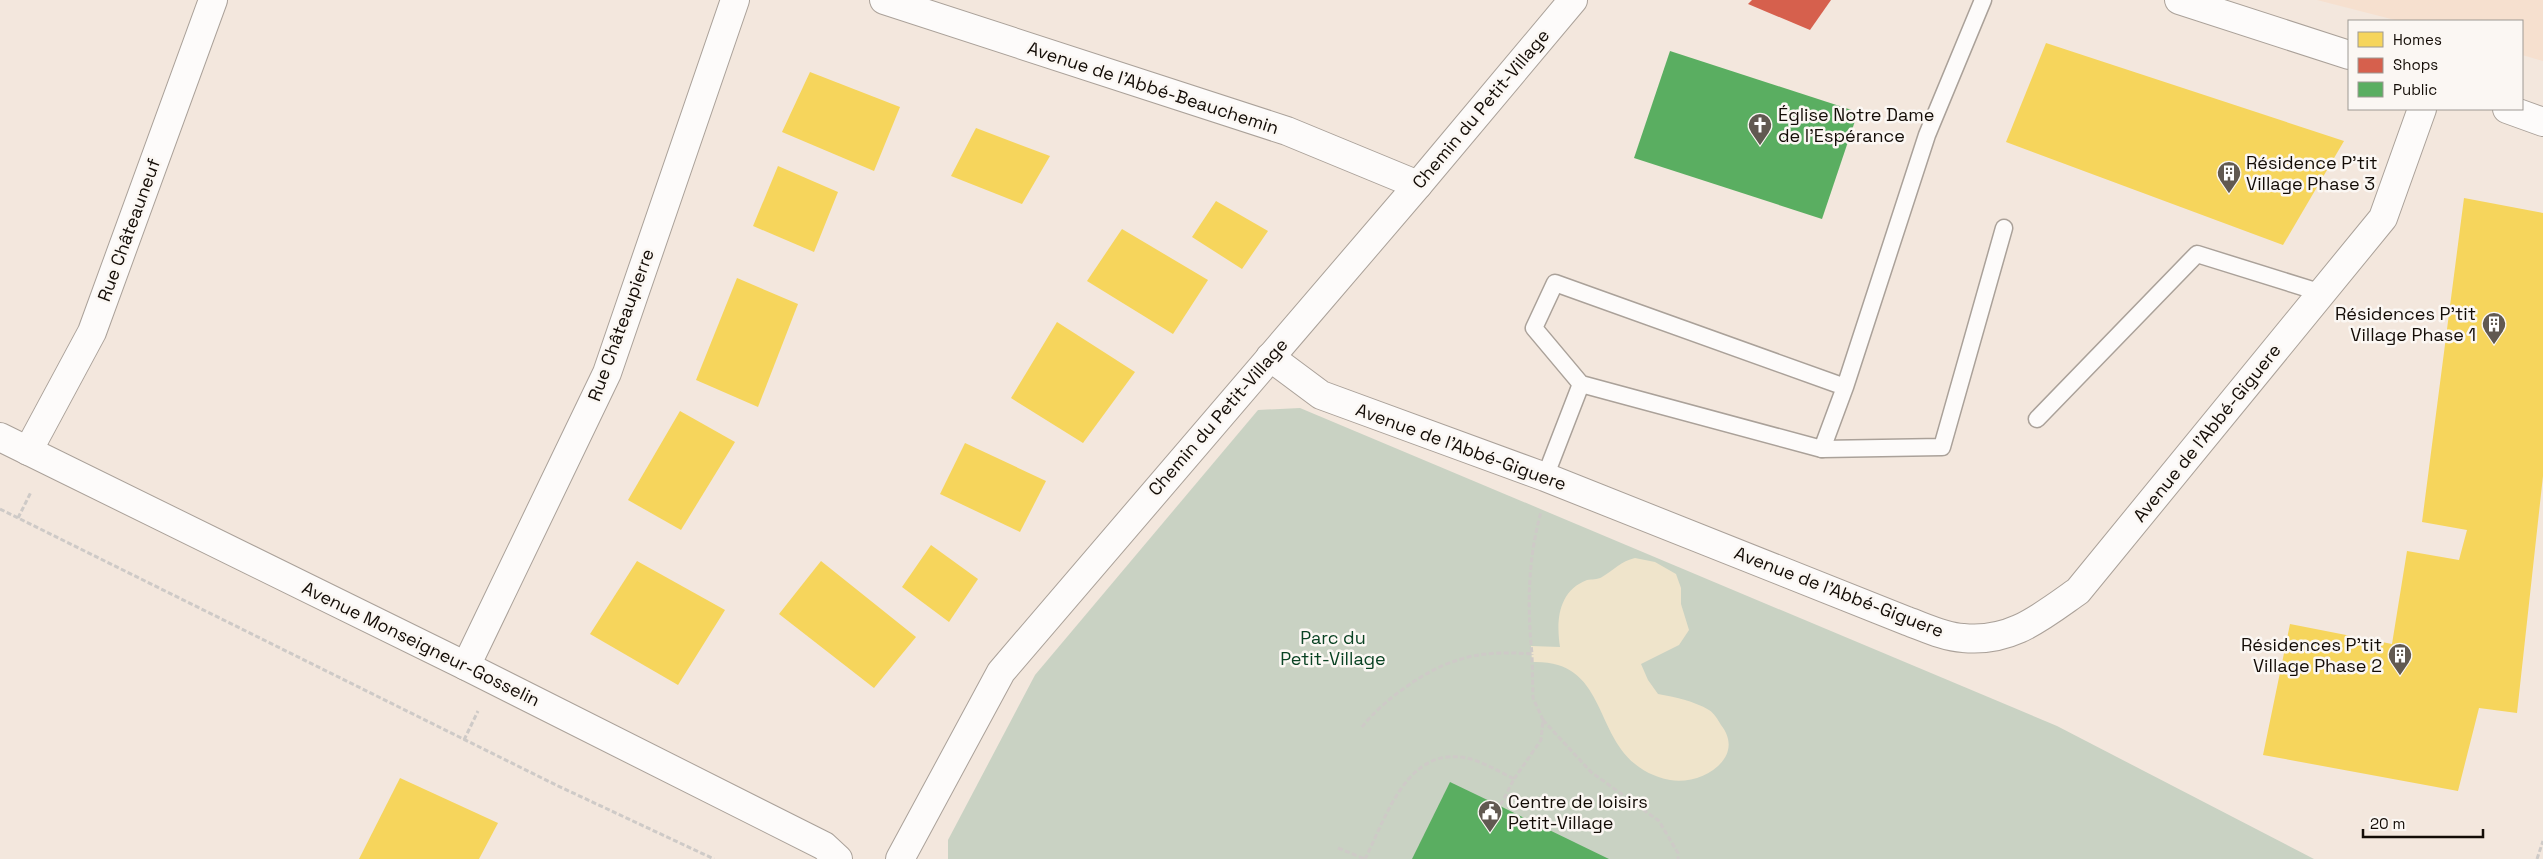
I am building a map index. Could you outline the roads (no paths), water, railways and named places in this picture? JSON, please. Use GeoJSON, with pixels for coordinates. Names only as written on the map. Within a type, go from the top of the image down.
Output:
{"type":"FeatureCollection","features":[{"type":"Feature","properties":{"kind":"street","name":"Rue Châteauneuf"},"geometry":{"type":"LineString","coordinates":[[28,452],[92,332],[213,0]]}},
{"type":"Feature","properties":{"kind":"street","name":"Rue Châteaupierre"},"geometry":{"type":"LineString","coordinates":[[466,666],[607,373],[735,0]]}},
{"type":"Feature","properties":{"kind":"street","name":"Avenue de l'Abbé-Beauchemin"},"geometry":{"type":"LineString","coordinates":[[884,0],[1287,132],[1418,185]]}},
{"type":"Feature","properties":{"kind":"street","name":"Chemin du Petit-Village"},"geometry":{"type":"LineString","coordinates":[[900,859],[1001,672],[1418,185],[1573,0]]}},
{"type":"Feature","properties":{"kind":"street"},"geometry":{"type":"LineString","coordinates":[[2179,0],[2348,56]]}},
{"type":"Feature","properties":{"kind":"street","name":"Avenue de l'Abbé-Giguere"},"geometry":{"type":"LineString","coordinates":[[1270,357],[1321,395],[1545,477],[1907,621],[1961,638],[1998,638],[2035,622],[2078,591],[2383,218],[2422,110]]}},
{"type":"Feature","properties":{"kind":"street"},"geometry":{"type":"LineString","coordinates":[[2510,110],[2543,122]]}},
{"type":"Feature","properties":{"kind":"street","name":"Avenue Monseigneur-Gosselin"},"geometry":{"type":"LineString","coordinates":[[0,437],[466,666],[824,846],[838,859]]}},
{"type":"Feature","properties":{"kind":"lane"},"geometry":{"type":"LineString","coordinates":[[1822,449],[1927,135],[1983,0]]}},
{"type":"Feature","properties":{"kind":"lane"},"geometry":{"type":"LineString","coordinates":[[1844,387],[1555,283],[1534,328],[1581,384],[1822,449],[1942,447],[2004,228]]}},
{"type":"Feature","properties":{"kind":"lane"},"geometry":{"type":"LineString","coordinates":[[2037,420],[2197,254],[2322,293]]}},
{"type":"Feature","properties":{"kind":"lane"},"geometry":{"type":"LineString","coordinates":[[1545,477],[1581,384]]}},
{"type":"Feature","properties":{"kind":"place","name":"Église Notre Dame de l'Espérance"},"geometry":{"type":"Point","coordinates":[1760,146]}},
{"type":"Feature","properties":{"kind":"place","name":"Résidence P'tit Village Phase 3"},"geometry":{"type":"Point","coordinates":[2229,194]}},
{"type":"Feature","properties":{"kind":"place","name":"Résidences P'tit Village Phase 1"},"geometry":{"type":"Point","coordinates":[2494,345]}},
{"type":"Feature","properties":{"kind":"place","name":"Résidences P'tit Village Phase 2"},"geometry":{"type":"Point","coordinates":[2400,676]}},
{"type":"Feature","properties":{"kind":"place","name":"Centre de loisirs Petit-Village"},"geometry":{"type":"Point","coordinates":[1490,833]}},
{"type":"Feature","properties":{"kind":"park label","name":"Parc du Petit-Village"},"geometry":{"type":"Point","coordinates":[1333,648]}}]}
